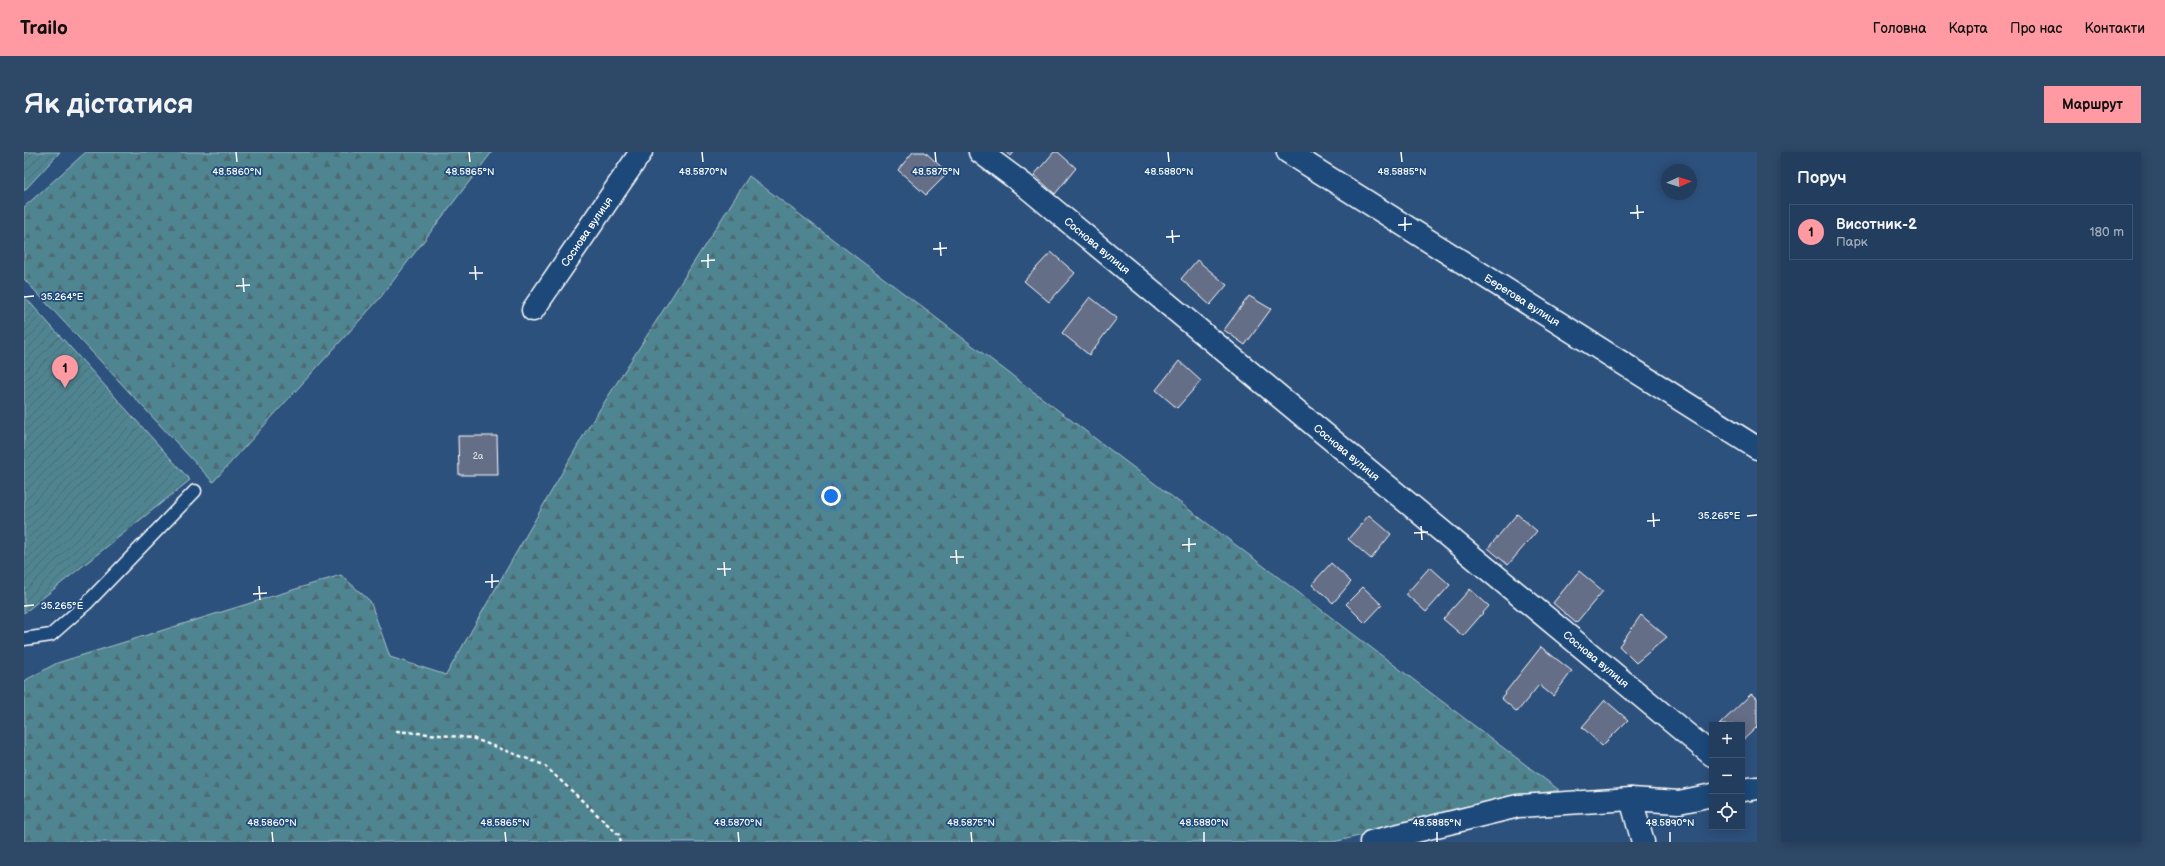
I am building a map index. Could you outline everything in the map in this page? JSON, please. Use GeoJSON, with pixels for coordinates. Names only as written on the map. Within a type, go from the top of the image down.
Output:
{"type":"FeatureCollection","features":[{"type":"Feature","properties":{"kind":"street","name":"Соснова вулиця"},"geometry":{"type":"LineString","coordinates":[[533,310],[641,152]]}},
{"type":"Feature","properties":{"kind":"street","name":"Соснова вулиця"},"geometry":{"type":"LineString","coordinates":[[980,152],[1041,199],[1709,753]]}},
{"type":"Feature","properties":{"kind":"street","name":"Берегова вулиця"},"geometry":{"type":"LineString","coordinates":[[1288,152],[1757,448]]}},
{"type":"Feature","properties":{"kind":"street"},"geometry":{"type":"LineString","coordinates":[[1745,790],[1757,788]]}},
{"type":"Feature","properties":{"kind":"street"},"geometry":{"type":"LineString","coordinates":[[1371,842],[1518,806],[1631,798],[1678,802],[1709,797]]}},
{"type":"Feature","properties":{"kind":"street"},"geometry":{"type":"LineString","coordinates":[[1631,798],[1643,842]]}},
{"type":"Feature","properties":{"kind":"lane"},"geometry":{"type":"LineString","coordinates":[[24,639],[51,635],[63,625],[86,604],[195,491]]}},
{"type":"Feature","properties":{"kind":"path"},"geometry":{"type":"LineString","coordinates":[[396,731],[472,738],[544,765],[619,835],[621,842]]}},
{"type":"Feature","properties":{"kind":"green space"},"geometry":{"type":"Polygon","coordinates":[[[24,152],[60,152],[24,191],[24,152]]]}},
{"type":"Feature","properties":{"kind":"green space"},"geometry":{"type":"Polygon","coordinates":[[[86,152],[492,152],[380,298],[213,482],[24,279],[24,207],[86,152]]]}},
{"type":"Feature","properties":{"kind":"green space"},"geometry":{"type":"Polygon","coordinates":[[[749,176],[1559,790],[1333,842],[24,842],[24,681],[57,663],[341,575],[370,601],[390,657],[446,675],[586,431],[749,176]]]}},
{"type":"Feature","properties":{"kind":"green space"},"geometry":{"type":"Polygon","coordinates":[[[24,296],[190,480],[24,613],[24,296]]]}},
{"type":"Feature","properties":{"kind":"building"},"geometry":{"type":"Polygon","coordinates":[[[913,152],[925,152],[948,173],[926,195],[898,170],[913,152]]]}},
{"type":"Feature","properties":{"kind":"building"},"geometry":{"type":"Polygon","coordinates":[[[1006,152],[1014,152],[1011,156],[1006,152]]]}},
{"type":"Feature","properties":{"kind":"building"},"geometry":{"type":"Polygon","coordinates":[[[1054,152],[1058,152],[1076,168],[1055,194],[1034,175],[1054,152]]]}},
{"type":"Feature","properties":{"kind":"building"},"geometry":{"type":"Polygon","coordinates":[[[1051,252],[1075,273],[1049,302],[1024,281],[1051,252]]]}},
{"type":"Feature","properties":{"kind":"building"},"geometry":{"type":"Polygon","coordinates":[[[1197,260],[1227,285],[1210,305],[1181,279],[1197,260]]]}},
{"type":"Feature","properties":{"kind":"building"},"geometry":{"type":"Polygon","coordinates":[[[1249,296],[1271,309],[1245,345],[1224,330],[1249,296]]]}},
{"type":"Feature","properties":{"kind":"building"},"geometry":{"type":"Polygon","coordinates":[[[1090,297],[1117,318],[1089,355],[1062,333],[1090,297]]]}},
{"type":"Feature","properties":{"kind":"building"},"geometry":{"type":"Polygon","coordinates":[[[1179,361],[1201,381],[1177,408],[1156,390],[1179,361]]]}},
{"type":"Feature","properties":{"kind":"building"},"geometry":{"type":"Polygon","coordinates":[[[458,436],[497,436],[498,475],[459,475],[458,436]]]}},
{"type":"Feature","properties":{"kind":"building"},"geometry":{"type":"Polygon","coordinates":[[[1517,514],[1537,531],[1508,565],[1488,548],[1517,514]]]}},
{"type":"Feature","properties":{"kind":"building"},"geometry":{"type":"Polygon","coordinates":[[[1369,515],[1391,534],[1371,559],[1348,539],[1369,515]]]}},
{"type":"Feature","properties":{"kind":"building"},"geometry":{"type":"Polygon","coordinates":[[[1331,563],[1351,582],[1333,603],[1312,584],[1331,563]]]}},
{"type":"Feature","properties":{"kind":"building"},"geometry":{"type":"Polygon","coordinates":[[[1430,567],[1450,585],[1426,612],[1406,594],[1430,567]]]}},
{"type":"Feature","properties":{"kind":"building"},"geometry":{"type":"Polygon","coordinates":[[[1579,571],[1603,591],[1576,623],[1553,603],[1579,571]]]}},
{"type":"Feature","properties":{"kind":"building"},"geometry":{"type":"Polygon","coordinates":[[[1363,587],[1382,605],[1365,623],[1346,604],[1363,587]]]}},
{"type":"Feature","properties":{"kind":"building"},"geometry":{"type":"Polygon","coordinates":[[[1470,589],[1489,606],[1463,636],[1443,619],[1470,589]]]}},
{"type":"Feature","properties":{"kind":"building"},"geometry":{"type":"Polygon","coordinates":[[[1641,615],[1667,637],[1636,663],[1619,646],[1641,615]]]}},
{"type":"Feature","properties":{"kind":"building"},"geometry":{"type":"Polygon","coordinates":[[[1541,647],[1572,671],[1553,696],[1539,685],[1517,712],[1501,698],[1541,647]]]}},
{"type":"Feature","properties":{"kind":"building"},"geometry":{"type":"Polygon","coordinates":[[[1751,694],[1757,698],[1757,727],[1745,738],[1745,722],[1722,722],[1751,694]]]}},
{"type":"Feature","properties":{"kind":"building"},"geometry":{"type":"Polygon","coordinates":[[[1605,700],[1628,720],[1602,746],[1582,727],[1605,700]]]}},
{"type":"Feature","properties":{"kind":"place","name":"Висотник-2"},"geometry":{"type":"Point","coordinates":[65,388]}}]}
